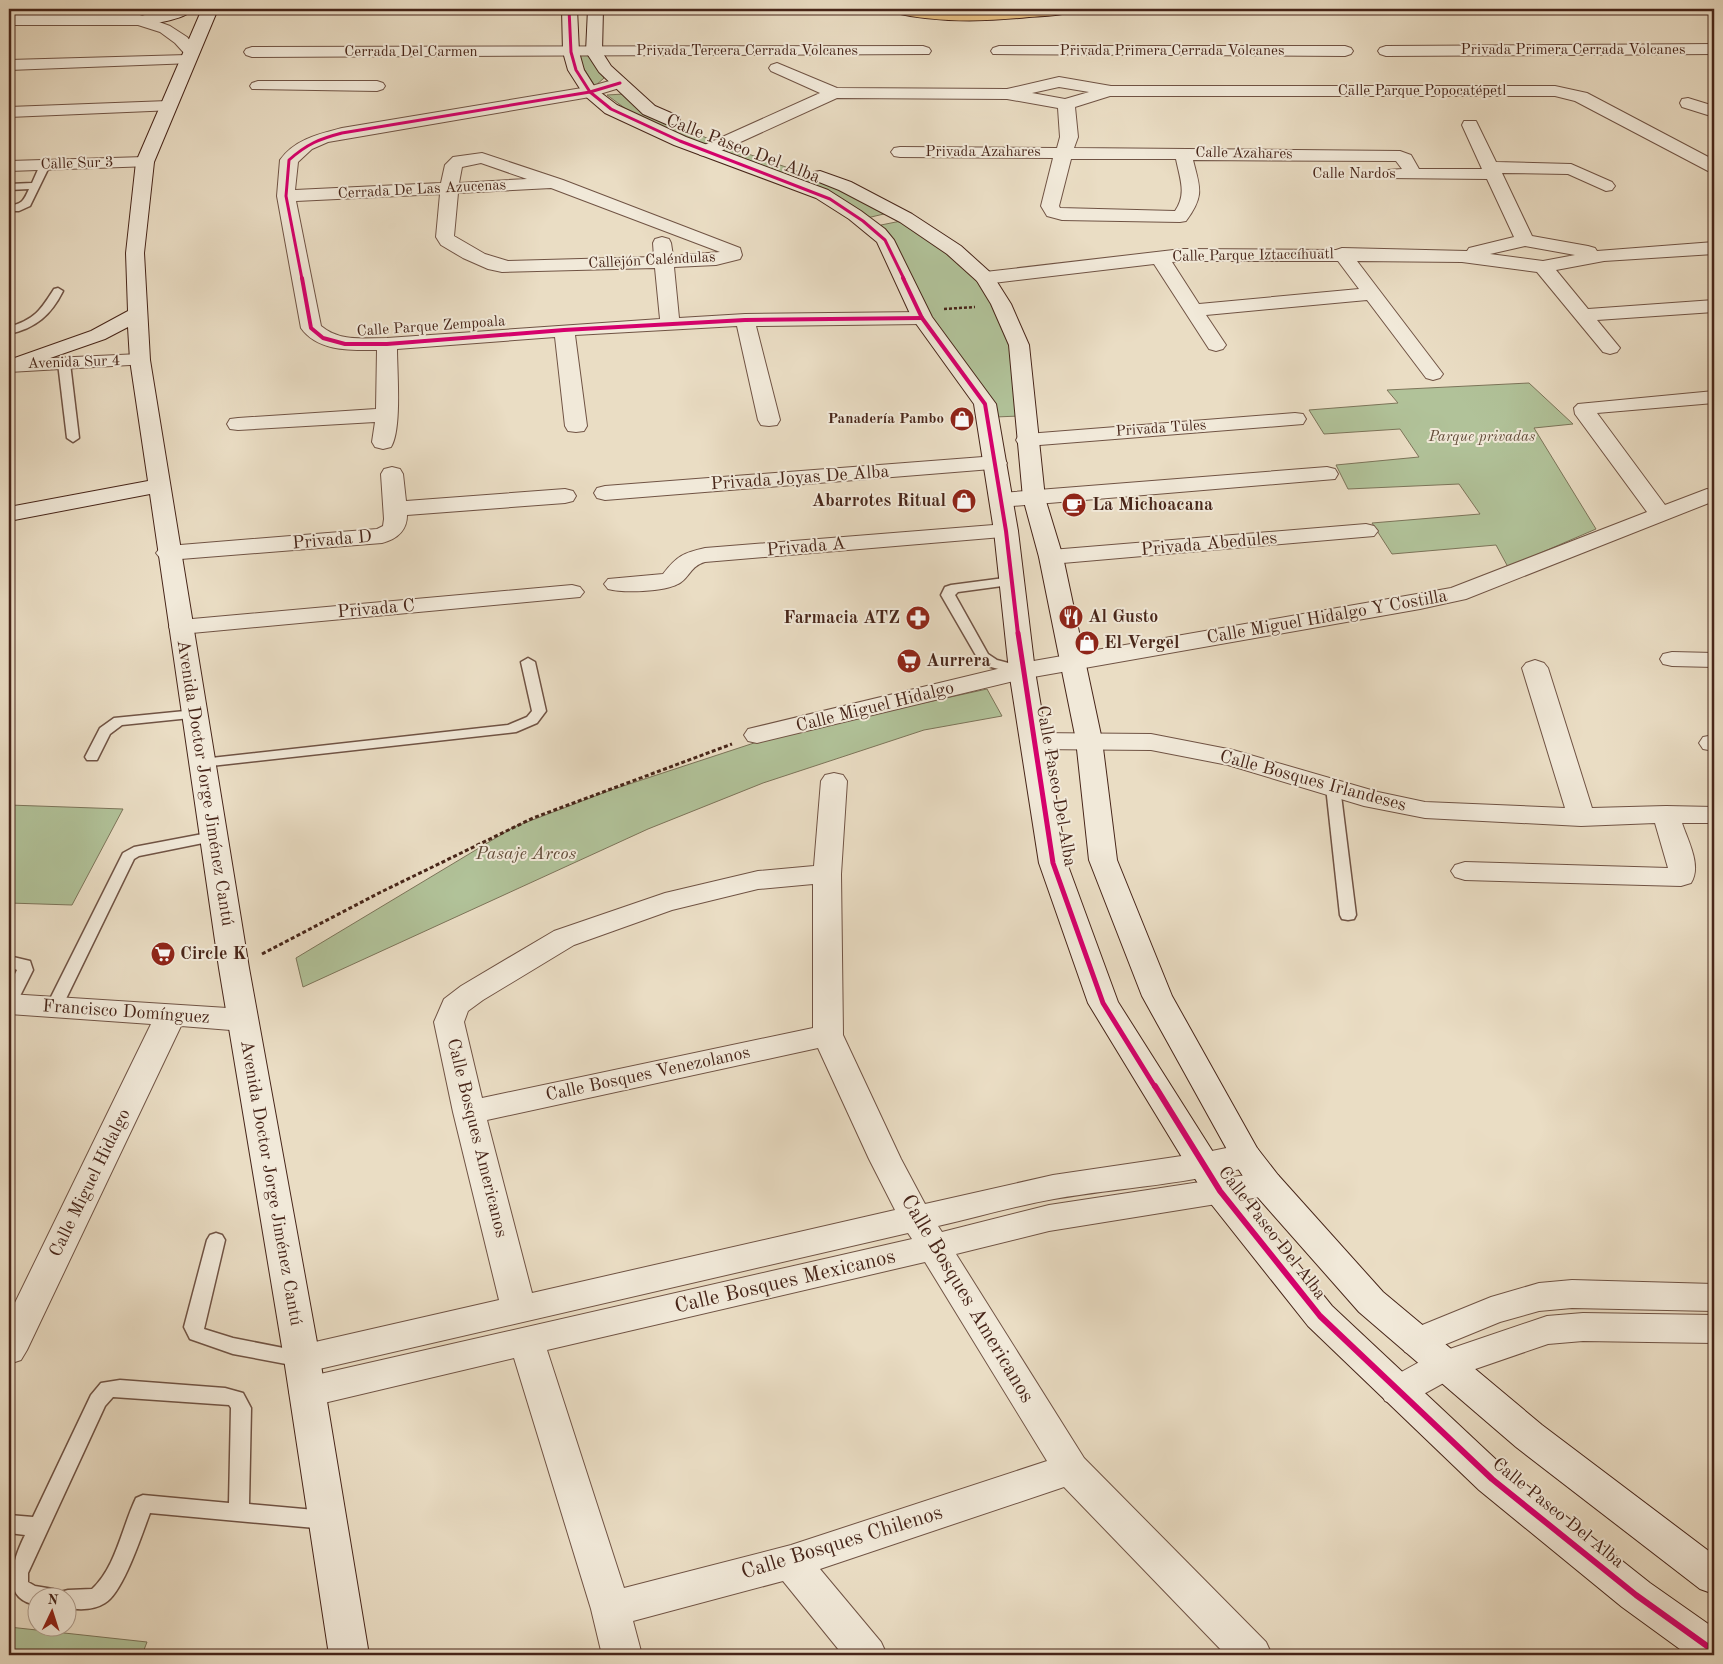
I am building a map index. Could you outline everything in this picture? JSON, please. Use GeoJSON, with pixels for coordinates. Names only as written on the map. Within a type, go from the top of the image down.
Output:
{"type":"FeatureCollection","features":[{"type":"Feature","properties":{"kind":"highway"},"geometry":{"type":"LineString","coordinates":[[896,9],[933,15],[966,17],[1066,9]]}},
{"type":"Feature","properties":{"kind":"street"},"geometry":{"type":"LineString","coordinates":[[9,20],[140,20],[159,18],[185,9]]}},
{"type":"Feature","properties":{"kind":"street","name":"Avenida Doctor Jorge Jiménez Cantú"},"geometry":{"type":"LineString","coordinates":[[210,9],[145,162],[135,253],[140,360],[168,553],[234,968],[304,1375],[349,1655]]}},
{"type":"Feature","properties":{"kind":"street","name":"Calle Paseo Del Alba"},"geometry":{"type":"LineString","coordinates":[[569,9],[571,52],[576,70],[590,92],[611,109],[680,142],[715,147],[813,173],[845,186],[906,218],[954,250],[984,278],[1001,304],[1019,345],[1034,498],[1051,557],[1089,740],[1103,860],[1156,996],[1246,1156],[1266,1184],[1371,1302],[1529,1436],[1714,1577]]}},
{"type":"Feature","properties":{"kind":"street"},"geometry":{"type":"LineString","coordinates":[[594,52],[595,9]]}},
{"type":"Feature","properties":{"kind":"street"},"geometry":{"type":"LineString","coordinates":[[9,65],[189,56],[181,40],[165,30],[140,20]]}},
{"type":"Feature","properties":{"kind":"street","name":"Privada Primera Cerrada Volcanes"},"geometry":{"type":"LineString","coordinates":[[1386,51],[1714,49]]}},
{"type":"Feature","properties":{"kind":"street","name":"Privada Tercera Cerrada Volcanes"},"geometry":{"type":"LineString","coordinates":[[571,52],[923,51]]}},
{"type":"Feature","properties":{"kind":"street","name":"Privada Primera Cerrada Volcanes"},"geometry":{"type":"LineString","coordinates":[[999,51],[1344,51]]}},
{"type":"Feature","properties":{"kind":"street"},"geometry":{"type":"LineString","coordinates":[[1055,51],[1059,82]]}},
{"type":"Feature","properties":{"kind":"street","name":"Privada Primera Cerrada Volcanes"},"geometry":{"type":"LineString","coordinates":[[1432,51],[1455,91]]}},
{"type":"Feature","properties":{"kind":"street","name":"Cerrada Del Carmen"},"geometry":{"type":"LineString","coordinates":[[252,52],[571,52]]}},
{"type":"Feature","properties":{"kind":"street","name":"Calle Paseo Del Alba"},"geometry":{"type":"LineString","coordinates":[[594,52],[605,69],[649,110],[715,147],[822,194],[867,223],[885,240],[920,315],[985,404],[1006,531],[1022,671],[1053,863],[1103,1003],[1211,1178],[1320,1316],[1398,1391],[1492,1478],[1636,1595],[1714,1651]]}},
{"type":"Feature","properties":{"kind":"street"},"geometry":{"type":"LineString","coordinates":[[377,86],[386,68]]}},
{"type":"Feature","properties":{"kind":"street"},"geometry":{"type":"LineString","coordinates":[[777,68],[834,93]]}},
{"type":"Feature","properties":{"kind":"street"},"geometry":{"type":"LineString","coordinates":[[284,86],[294,69]]}},
{"type":"Feature","properties":{"kind":"street","name":"Calle Parque Popocatépetl"},"geometry":{"type":"LineString","coordinates":[[1007,94],[1059,82],[1110,91],[1555,91],[1571,93],[1714,167]]}},
{"type":"Feature","properties":{"kind":"street"},"geometry":{"type":"LineString","coordinates":[[258,86],[377,86],[410,121]]}},
{"type":"Feature","properties":{"kind":"street","name":"Calle Parque Zempoala"},"geometry":{"type":"LineString","coordinates":[[626,88],[590,92],[342,133],[322,138],[306,145],[289,160],[286,196],[311,328],[323,338],[345,344],[387,344],[670,324],[920,315]]}},
{"type":"Feature","properties":{"kind":"street","name":"Calle Parque Popocatépetl"},"geometry":{"type":"LineString","coordinates":[[715,147],[834,93],[1007,94],[1066,104],[1110,91]]}},
{"type":"Feature","properties":{"kind":"street"},"geometry":{"type":"LineString","coordinates":[[1688,103],[1714,112]]}},
{"type":"Feature","properties":{"kind":"street"},"geometry":{"type":"LineString","coordinates":[[1066,104],[1069,137],[1060,164],[1050,206],[1053,212],[1062,215],[1180,217]]}},
{"type":"Feature","properties":{"kind":"street"},"geometry":{"type":"LineString","coordinates":[[9,112],[168,106]]}},
{"type":"Feature","properties":{"kind":"street"},"geometry":{"type":"LineString","coordinates":[[1470,125],[1525,240]]}},
{"type":"Feature","properties":{"kind":"street","name":"Privada Azahares"},"geometry":{"type":"LineString","coordinates":[[900,152],[1065,152]]}},
{"type":"Feature","properties":{"kind":"street","name":"Calle Azahares"},"geometry":{"type":"LineString","coordinates":[[1065,152],[1252,166],[1281,166],[1400,156],[1405,159],[1412,173]]}},
{"type":"Feature","properties":{"kind":"street","name":"Callejón Caléndulas"},"geometry":{"type":"LineString","coordinates":[[482,158],[557,184],[728,249],[733,252],[733,255],[716,259],[664,262],[499,266],[446,240],[449,188],[455,163],[482,158]]}},
{"type":"Feature","properties":{"kind":"street"},"geometry":{"type":"LineString","coordinates":[[1182,254],[1180,217],[1189,205],[1194,191],[1184,160]]}},
{"type":"Feature","properties":{"kind":"street","name":"Calle Sur 3"},"geometry":{"type":"LineString","coordinates":[[9,166],[145,162]]}},
{"type":"Feature","properties":{"kind":"street","name":"Calle Nardos"},"geometry":{"type":"LineString","coordinates":[[1376,174],[1571,169],[1606,186]]}},
{"type":"Feature","properties":{"kind":"street","name":"Cerrada De Las Azucenas"},"geometry":{"type":"LineString","coordinates":[[286,196],[557,184]]}},
{"type":"Feature","properties":{"kind":"street"},"geometry":{"type":"LineString","coordinates":[[867,223],[881,217],[906,218]]}},
{"type":"Feature","properties":{"kind":"street"},"geometry":{"type":"LineString","coordinates":[[660,224],[670,324]]}},
{"type":"Feature","properties":{"kind":"street","name":"Calle Parque Iztaccíhuatl"},"geometry":{"type":"LineString","coordinates":[[1507,254],[1525,240],[1604,255]]}},
{"type":"Feature","properties":{"kind":"street","name":"Calle Parque Iztaccíhuatl"},"geometry":{"type":"LineString","coordinates":[[984,278],[1182,254],[1462,256],[1507,254],[1543,267],[1604,255],[1714,248]]}},
{"type":"Feature","properties":{"kind":"street"},"geometry":{"type":"LineString","coordinates":[[1342,254],[1433,374]]}},
{"type":"Feature","properties":{"kind":"street"},"geometry":{"type":"LineString","coordinates":[[1160,258],[1216,346]]}},
{"type":"Feature","properties":{"kind":"street"},"geometry":{"type":"LineString","coordinates":[[1543,267],[1610,348]]}},
{"type":"Feature","properties":{"kind":"street"},"geometry":{"type":"LineString","coordinates":[[1193,310],[1373,294]]}},
{"type":"Feature","properties":{"kind":"street"},"geometry":{"type":"LineString","coordinates":[[1583,315],[1714,306]]}},
{"type":"Feature","properties":{"kind":"street"},"geometry":{"type":"LineString","coordinates":[[9,366],[98,335],[138,314]]}},
{"type":"Feature","properties":{"kind":"street"},"geometry":{"type":"LineString","coordinates":[[745,320],[769,420]]}},
{"type":"Feature","properties":{"kind":"street"},"geometry":{"type":"LineString","coordinates":[[564,330],[576,426]]}},
{"type":"Feature","properties":{"kind":"street"},"geometry":{"type":"LineString","coordinates":[[383,442],[388,416],[387,344]]}},
{"type":"Feature","properties":{"kind":"street","name":"Avenida Sur 4"},"geometry":{"type":"LineString","coordinates":[[9,366],[140,360]]}},
{"type":"Feature","properties":{"kind":"street"},"geometry":{"type":"LineString","coordinates":[[1660,514],[1586,414],[1585,408],[1714,397]]}},
{"type":"Feature","properties":{"kind":"street"},"geometry":{"type":"LineString","coordinates":[[238,424],[388,416]]}},
{"type":"Feature","properties":{"kind":"street","name":"Privada Tules"},"geometry":{"type":"LineString","coordinates":[[1027,440],[1295,419]]}},
{"type":"Feature","properties":{"kind":"street","name":"Privada Joyas De Alba"},"geometry":{"type":"LineString","coordinates":[[605,492],[996,463]]}},
{"type":"Feature","properties":{"kind":"street"},"geometry":{"type":"LineString","coordinates":[[392,474],[396,508],[565,496]]}},
{"type":"Feature","properties":{"kind":"street"},"geometry":{"type":"LineString","coordinates":[[1000,500],[1327,474]]}},
{"type":"Feature","properties":{"kind":"street"},"geometry":{"type":"LineString","coordinates":[[9,514],[158,486]]}},
{"type":"Feature","properties":{"kind":"street","name":"Calle Miguel Hidalgo Y Costilla"},"geometry":{"type":"LineString","coordinates":[[1022,671],[1458,594],[1707,496]]}},
{"type":"Feature","properties":{"kind":"street","name":"Privada D"},"geometry":{"type":"LineString","coordinates":[[168,553],[382,536],[392,532],[396,525],[396,508]]}},
{"type":"Feature","properties":{"kind":"street","name":"Privada A"},"geometry":{"type":"LineString","coordinates":[[616,584],[657,582],[671,579],[692,558],[705,555],[1006,531]]}},
{"type":"Feature","properties":{"kind":"street","name":"Privada Abedules"},"geometry":{"type":"LineString","coordinates":[[1051,557],[1366,531]]}},
{"type":"Feature","properties":{"kind":"street","name":"Privada C"},"geometry":{"type":"LineString","coordinates":[[181,627],[572,592]]}},
{"type":"Feature","properties":{"kind":"street"},"geometry":{"type":"LineString","coordinates":[[1672,659],[1714,660]]}},
{"type":"Feature","properties":{"kind":"street"},"geometry":{"type":"LineString","coordinates":[[1535,668],[1582,817]]}},
{"type":"Feature","properties":{"kind":"street","name":"Calle Miguel Hidalgo"},"geometry":{"type":"LineString","coordinates":[[757,735],[1022,671]]}},
{"type":"Feature","properties":{"kind":"street","name":"Calle Bosques Irlandeses"},"geometry":{"type":"LineString","coordinates":[[1033,741],[1151,742],[1233,758],[1374,800],[1425,810],[1582,817],[1666,814],[1714,815]]}},
{"type":"Feature","properties":{"kind":"street","name":"Calle Bosques Americanos"},"geometry":{"type":"LineString","coordinates":[[834,780],[827,874],[828,1035],[885,1159],[925,1232],[1071,1469],[1252,1655]]}},
{"type":"Feature","properties":{"kind":"street"},"geometry":{"type":"LineString","coordinates":[[1465,871],[1661,878],[1681,877],[1682,866],[1666,814]]}},
{"type":"Feature","properties":{"kind":"street","name":"Calle Bosques Americanos"},"geometry":{"type":"LineString","coordinates":[[622,1655],[611,1609],[523,1326],[469,1112],[449,1022],[455,1006],[472,993],[564,938],[665,902],[758,880],[827,874]]}},
{"type":"Feature","properties":{"kind":"street","name":"Francisco Domínguez"},"geometry":{"type":"LineString","coordinates":[[9,1003],[243,1020]]}},
{"type":"Feature","properties":{"kind":"street","name":"Calle Miguel Hidalgo"},"geometry":{"type":"LineString","coordinates":[[9,1350],[171,1015]]}},
{"type":"Feature","properties":{"kind":"street","name":"Calle Bosques Venezolanos"},"geometry":{"type":"LineString","coordinates":[[469,1112],[828,1035]]}},
{"type":"Feature","properties":{"kind":"street","name":"Calle Bosques Mexicanos"},"geometry":{"type":"LineString","coordinates":[[1211,1178],[1246,1156]]}},
{"type":"Feature","properties":{"kind":"street","name":"Calle Bosques Mexicanos"},"geometry":{"type":"LineString","coordinates":[[304,1375],[925,1232],[1053,1187],[1211,1178],[1266,1184]]}},
{"type":"Feature","properties":{"kind":"street"},"geometry":{"type":"LineString","coordinates":[[1417,1342],[1491,1311],[1539,1297],[1572,1294],[1714,1298]]}},
{"type":"Feature","properties":{"kind":"street"},"geometry":{"type":"LineString","coordinates":[[1398,1391],[1445,1365],[1547,1330],[1583,1327],[1714,1329]]}},
{"type":"Feature","properties":{"kind":"street","name":"Calle Bosques Chilenos"},"geometry":{"type":"LineString","coordinates":[[611,1609],[791,1562],[1071,1469]]}},
{"type":"Feature","properties":{"kind":"street"},"geometry":{"type":"LineString","coordinates":[[791,1562],[867,1655]]}},
{"type":"Feature","properties":{"kind":"lane"},"geometry":{"type":"LineString","coordinates":[[9,208],[25,206],[45,165]]}},
{"type":"Feature","properties":{"kind":"lane"},"geometry":{"type":"LineString","coordinates":[[9,187],[35,186]]}},
{"type":"Feature","properties":{"kind":"lane"},"geometry":{"type":"LineString","coordinates":[[9,331],[31,323],[48,311],[58,291]]}},
{"type":"Feature","properties":{"kind":"lane"},"geometry":{"type":"LineString","coordinates":[[64,363],[73,438]]}},
{"type":"Feature","properties":{"kind":"lane"},"geometry":{"type":"LineString","coordinates":[[1012,581],[956,588],[950,590],[948,595],[983,656],[992,664],[1022,671]]}},
{"type":"Feature","properties":{"kind":"lane"},"geometry":{"type":"LineString","coordinates":[[202,763],[510,729],[532,720],[539,711],[528,662]]}},
{"type":"Feature","properties":{"kind":"lane"},"geometry":{"type":"LineString","coordinates":[[92,757],[103,731],[112,724],[120,721],[195,714]]}},
{"type":"Feature","properties":{"kind":"lane"},"geometry":{"type":"LineString","coordinates":[[1333,787],[1348,915]]}},
{"type":"Feature","properties":{"kind":"lane"},"geometry":{"type":"LineString","coordinates":[[54,1007],[128,856],[134,852],[213,837]]}},
{"type":"Feature","properties":{"kind":"lane"},"geometry":{"type":"LineString","coordinates":[[9,961],[24,965],[25,970],[9,1003]]}},
{"type":"Feature","properties":{"kind":"lane"},"geometry":{"type":"LineString","coordinates":[[216,1240],[194,1327],[197,1334],[304,1375]]}},
{"type":"Feature","properties":{"kind":"lane"},"geometry":{"type":"LineString","coordinates":[[28,1593],[18,1587],[18,1573],[98,1401],[108,1389],[120,1388],[225,1396],[236,1399],[242,1408],[239,1513]]}},
{"type":"Feature","properties":{"kind":"lane"},"geometry":{"type":"LineString","coordinates":[[78,1600],[99,1596],[110,1584],[143,1504],[326,1520]]}},
{"type":"Feature","properties":{"kind":"lane"},"geometry":{"type":"LineString","coordinates":[[9,1524],[39,1527]]}},
{"type":"Feature","properties":{"kind":"path"},"geometry":{"type":"LineString","coordinates":[[920,315],[1001,304]]}},
{"type":"Feature","properties":{"kind":"path"},"geometry":{"type":"LineString","coordinates":[[234,968],[379,893],[533,818],[757,735]]}},
{"type":"Feature","properties":{"kind":"green space"},"geometry":{"type":"Polygon","coordinates":[[[589,55],[604,78],[595,86],[576,56],[589,55]]]}},
{"type":"Feature","properties":{"kind":"green space"},"geometry":{"type":"Polygon","coordinates":[[[624,94],[641,107],[715,142],[703,146],[630,112],[607,95],[624,94]]]}},
{"type":"Feature","properties":{"kind":"green space"},"geometry":{"type":"Polygon","coordinates":[[[728,147],[832,183],[888,213],[867,218],[718,151],[728,147]]]}},
{"type":"Feature","properties":{"kind":"green space"},"geometry":{"type":"Polygon","coordinates":[[[901,221],[953,253],[996,301],[1017,345],[1020,416],[995,417],[934,325],[913,282],[881,225],[901,221]]]}},
{"type":"Feature","properties":{"kind":"green space","name":"Parque privadas"},"geometry":{"type":"Polygon","coordinates":[[[1529,383],[1573,424],[1534,428],[1596,529],[1508,567],[1496,545],[1392,554],[1372,523],[1480,514],[1459,484],[1348,489],[1336,465],[1419,457],[1400,429],[1324,434],[1309,410],[1398,403],[1387,390],[1529,383]]]}},
{"type":"Feature","properties":{"kind":"green space","name":"Pasaje Arcos"},"geometry":{"type":"Polygon","coordinates":[[[987,689],[1002,716],[924,730],[763,783],[648,829],[303,987],[296,958],[514,827],[611,790],[754,743],[805,729],[987,689]]]}},
{"type":"Feature","properties":{"kind":"green space"},"geometry":{"type":"Polygon","coordinates":[[[9,805],[123,809],[72,905],[9,903],[9,805]]]}},
{"type":"Feature","properties":{"kind":"green space"},"geometry":{"type":"Polygon","coordinates":[[[9,1627],[28,1629],[28,1636],[78,1634],[147,1642],[142,1655],[9,1655],[9,1627]]]}},
{"type":"Feature","properties":{"kind":"cycle path"},"geometry":{"type":"LineString","coordinates":[[569,9],[571,52],[576,70],[590,92],[611,109],[680,141],[822,194],[855,215],[878,233],[885,240],[922,318],[985,404],[1006,531],[1022,671],[1053,863],[1103,1003],[1220,1191],[1320,1316],[1492,1479],[1636,1595],[1714,1651]]}},
{"type":"Feature","properties":{"kind":"cycle path"},"geometry":{"type":"LineString","coordinates":[[620,83],[590,92],[342,133],[322,138],[306,145],[289,160],[286,196],[311,328],[323,338],[345,344],[387,344],[564,330],[745,320],[922,318]]}},
{"type":"Feature","properties":{"kind":"place","name":"Panadería Pambo"},"geometry":{"type":"Point","coordinates":[962,419]}},
{"type":"Feature","properties":{"kind":"place","name":"Abarrotes Ritual"},"geometry":{"type":"Point","coordinates":[964,501]}},
{"type":"Feature","properties":{"kind":"place","name":"La Michoacana"},"geometry":{"type":"Point","coordinates":[1074,505]}},
{"type":"Feature","properties":{"kind":"place","name":"Al Gusto"},"geometry":{"type":"Point","coordinates":[1071,617]}},
{"type":"Feature","properties":{"kind":"place","name":"Farmacia ATZ"},"geometry":{"type":"Point","coordinates":[918,618]}},
{"type":"Feature","properties":{"kind":"place","name":"El Vergel"},"geometry":{"type":"Point","coordinates":[1087,643]}},
{"type":"Feature","properties":{"kind":"place","name":"Aurrera"},"geometry":{"type":"Point","coordinates":[909,661]}},
{"type":"Feature","properties":{"kind":"place","name":"Circle K"},"geometry":{"type":"Point","coordinates":[163,954]}}]}
